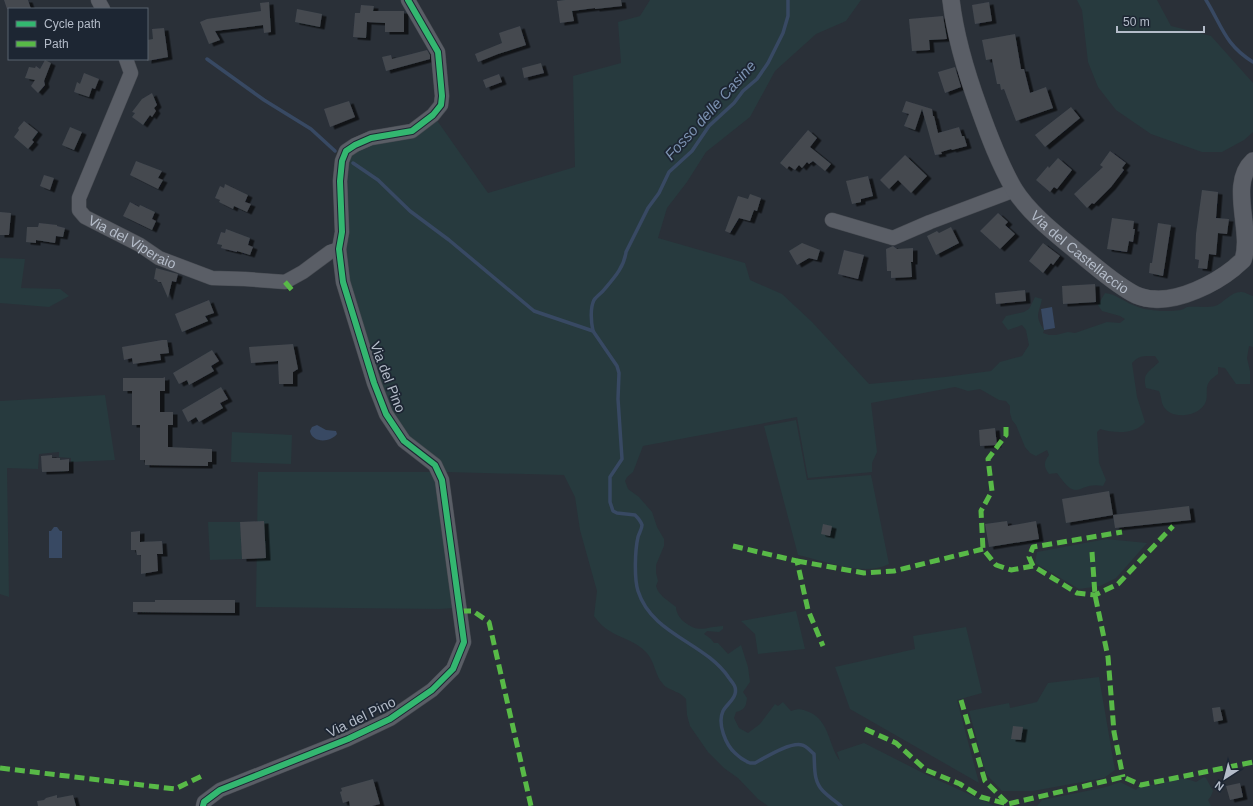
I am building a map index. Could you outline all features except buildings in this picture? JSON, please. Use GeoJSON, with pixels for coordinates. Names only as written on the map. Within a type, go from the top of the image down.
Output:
{"type":"FeatureCollection","features":[{"type":"Feature","properties":{"kind":"street","name":"Via del Pino"},"geometry":{"type":"LineString","coordinates":[[203,806],[204,802],[220,790],[348,739],[390,719],[432,690],[453,669],[464,642],[442,480],[435,465],[404,441],[386,414],[374,383],[343,282],[339,249],[342,232],[340,181],[342,161],[346,151],[371,138],[412,131],[433,115],[441,106],[442,89],[438,52],[408,0]]}},
{"type":"Feature","properties":{"kind":"street","name":"Via del Castellaccio"},"geometry":{"type":"LineString","coordinates":[[951,0],[962,52],[972,88],[1001,166],[1015,190],[1032,211],[1060,238],[1098,269],[1137,296],[1153,299],[1172,298],[1191,292],[1213,281],[1243,260],[1250,234],[1243,181],[1246,171],[1253,161]]}},
{"type":"Feature","properties":{"kind":"street","name":"Via del Viperaio"},"geometry":{"type":"LineString","coordinates":[[126,60],[131,73],[79,198],[79,210],[86,217],[140,245],[159,258],[212,278],[285,282],[303,272],[330,252],[339,249]]}},
{"type":"Feature","properties":{"kind":"street"},"geometry":{"type":"LineString","coordinates":[[832,220],[893,238],[930,222],[1015,190]]}},
{"type":"Feature","properties":{"kind":"green space"},"geometry":{"type":"Polygon","coordinates":[[[650,0],[861,0],[846,21],[816,34],[775,71],[750,117],[706,152],[687,182],[667,208],[658,238],[745,263],[750,280],[782,294],[812,322],[869,384],[991,371],[1000,362],[1022,356],[1029,345],[1026,330],[1022,325],[1008,330],[1002,322],[1006,316],[1024,312],[1029,309],[1035,297],[1042,299],[1038,318],[1044,330],[1043,333],[1056,335],[1068,332],[1075,333],[1107,322],[1120,323],[1125,319],[1102,311],[1098,305],[1105,293],[1116,296],[1139,307],[1160,311],[1179,310],[1187,307],[1215,306],[1234,293],[1238,292],[1243,292],[1253,296],[1253,347],[1249,346],[1247,358],[1250,371],[1250,384],[1236,384],[1225,368],[1218,367],[1218,374],[1208,384],[1207,399],[1203,407],[1192,414],[1178,415],[1171,413],[1163,406],[1159,391],[1146,388],[1145,379],[1147,373],[1159,362],[1155,356],[1140,357],[1132,363],[1137,397],[1145,422],[1136,429],[1130,431],[1118,432],[1100,429],[1097,432],[1099,463],[1106,480],[1103,486],[1094,485],[1074,490],[1064,483],[1057,473],[1049,474],[1045,466],[1045,462],[1049,455],[1047,450],[1036,456],[1030,453],[1025,447],[1016,425],[1012,420],[1010,406],[1006,401],[999,400],[980,389],[968,391],[955,387],[871,403],[877,452],[872,463],[872,472],[808,478],[797,417],[643,446],[633,472],[627,477],[625,481],[628,489],[639,497],[652,512],[657,527],[664,539],[664,546],[656,565],[658,581],[656,586],[658,591],[676,607],[679,616],[689,625],[698,629],[723,626],[723,629],[719,632],[707,631],[704,634],[714,643],[718,643],[728,654],[741,645],[748,667],[750,682],[743,692],[747,698],[745,705],[743,709],[736,712],[734,718],[739,728],[748,733],[760,724],[775,704],[778,706],[783,702],[791,711],[798,709],[804,710],[816,716],[821,721],[840,761],[837,752],[864,743],[927,775],[995,806],[768,806],[758,799],[738,778],[724,768],[708,752],[690,726],[687,715],[686,699],[665,686],[660,681],[646,652],[633,642],[606,629],[594,616],[597,591],[580,530],[575,497],[564,475],[446,472],[438,461],[414,445],[392,414],[346,280],[344,165],[348,156],[356,150],[436,119],[488,193],[575,167],[573,76],[621,63],[618,22],[640,16],[650,0]]]}},
{"type":"Feature","properties":{"kind":"green space"},"geometry":{"type":"Polygon","coordinates":[[[1077,0],[1157,0],[1171,26],[1211,36],[1253,83],[1253,132],[1244,140],[1222,152],[1202,152],[1151,134],[1116,110],[1098,87],[1088,62],[1082,10],[1077,0]]]}},
{"type":"Feature","properties":{"kind":"green space"},"geometry":{"type":"Polygon","coordinates":[[[0,258],[25,259],[21,288],[60,289],[69,296],[49,307],[0,303],[0,258]]]}},
{"type":"Feature","properties":{"kind":"green space"},"geometry":{"type":"Polygon","coordinates":[[[105,395],[115,460],[71,462],[71,458],[59,457],[59,452],[39,454],[38,469],[7,468],[9,597],[0,594],[0,401],[105,395]]]}},
{"type":"Feature","properties":{"kind":"green space"},"geometry":{"type":"Polygon","coordinates":[[[796,420],[807,480],[871,475],[889,564],[879,568],[868,569],[844,567],[798,555],[764,426],[796,420]]]}},
{"type":"Feature","properties":{"kind":"green space"},"geometry":{"type":"Polygon","coordinates":[[[232,432],[292,435],[291,464],[231,462],[232,432]]]}},
{"type":"Feature","properties":{"kind":"green space"},"geometry":{"type":"Polygon","coordinates":[[[258,472],[433,472],[438,478],[453,608],[256,607],[258,472]]]}},
{"type":"Feature","properties":{"kind":"green space"},"geometry":{"type":"Polygon","coordinates":[[[208,522],[240,522],[242,559],[210,560],[208,522]]]}},
{"type":"Feature","properties":{"kind":"green space"},"geometry":{"type":"Polygon","coordinates":[[[1106,539],[1147,543],[1116,578],[1100,586],[1079,589],[1035,563],[1037,552],[1106,539]]]}},
{"type":"Feature","properties":{"kind":"green space"},"geometry":{"type":"Polygon","coordinates":[[[796,611],[805,649],[758,654],[755,634],[741,621],[796,611]]]}},
{"type":"Feature","properties":{"kind":"green space"},"geometry":{"type":"Polygon","coordinates":[[[966,627],[982,693],[957,700],[979,783],[850,709],[835,667],[915,649],[913,636],[966,627]]]}},
{"type":"Feature","properties":{"kind":"green space"},"geometry":{"type":"Polygon","coordinates":[[[1099,677],[1115,770],[1104,778],[1033,791],[1002,791],[986,774],[969,711],[1009,703],[1010,708],[1037,702],[1048,683],[1099,677]]]}},
{"type":"Feature","properties":{"kind":"green space"},"geometry":{"type":"Polygon","coordinates":[[[1204,777],[1213,791],[1208,800],[1211,806],[1037,806],[1042,800],[1106,787],[1120,782],[1136,790],[1145,784],[1160,785],[1172,779],[1179,778],[1196,782],[1204,777]]]}},
{"type":"Feature","properties":{"kind":"water"},"geometry":{"type":"Polygon","coordinates":[[[1052,307],[1055,328],[1044,330],[1041,309],[1052,307]]]}},
{"type":"Feature","properties":{"kind":"water"},"geometry":{"type":"Polygon","coordinates":[[[317,425],[326,430],[336,431],[337,434],[330,439],[318,440],[311,435],[310,431],[312,427],[317,425]]]}},
{"type":"Feature","properties":{"kind":"water"},"geometry":{"type":"Polygon","coordinates":[[[54,527],[57,527],[60,531],[62,531],[62,558],[49,558],[49,531],[51,531],[54,527]]]}},
{"type":"Feature","properties":{"kind":"waterway","name":"Fosso delle Casine"},"geometry":{"type":"LineString","coordinates":[[788,0],[788,16],[783,33],[768,63],[757,79],[743,91],[734,103],[709,126],[692,151],[669,172],[659,193],[648,208],[626,252],[625,258],[618,273],[594,300],[591,311],[591,319],[593,331],[617,366],[619,373],[618,399],[622,459],[610,477],[610,502],[613,511],[617,513],[635,515],[642,525],[637,543],[635,572],[638,591],[645,606],[655,618],[667,628],[707,655],[719,666],[733,683],[735,687],[735,694],[733,699],[723,711],[721,722],[723,734],[728,745],[735,753],[748,762],[755,763],[791,746],[802,745],[807,747],[814,754],[815,774],[820,787],[841,806]]}},
{"type":"Feature","properties":{"kind":"waterway"},"geometry":{"type":"LineString","coordinates":[[1206,0],[1230,42],[1244,56],[1253,62]]}},
{"type":"Feature","properties":{"kind":"waterway"},"geometry":{"type":"LineString","coordinates":[[207,59],[264,100],[311,129],[335,151]]}},
{"type":"Feature","properties":{"kind":"waterway"},"geometry":{"type":"LineString","coordinates":[[353,163],[378,180],[410,211],[449,240],[534,311],[593,331]]}},
{"type":"Feature","properties":{"kind":"marked path"},"geometry":{"type":"LineString","coordinates":[[285,282],[292,290]]}},
{"type":"Feature","properties":{"kind":"marked path"},"geometry":{"type":"LineString","coordinates":[[1006,427],[1006,435],[988,459],[992,491],[981,511],[983,549],[996,565],[1011,570],[1033,566],[1077,593],[1095,595],[1118,584],[1173,526]]}},
{"type":"Feature","properties":{"kind":"marked path"},"geometry":{"type":"LineString","coordinates":[[1033,566],[1029,557],[1033,547],[1122,532]]}},
{"type":"Feature","properties":{"kind":"marked path"},"geometry":{"type":"LineString","coordinates":[[733,546],[797,561],[808,610],[823,646]]}},
{"type":"Feature","properties":{"kind":"marked path"},"geometry":{"type":"LineString","coordinates":[[797,561],[864,573],[894,571],[983,549]]}},
{"type":"Feature","properties":{"kind":"marked path"},"geometry":{"type":"LineString","coordinates":[[1092,552],[1095,595],[1108,657],[1114,732],[1123,777]]}},
{"type":"Feature","properties":{"kind":"marked path"},"geometry":{"type":"LineString","coordinates":[[461,611],[473,611],[489,622],[531,806]]}},
{"type":"Feature","properties":{"kind":"marked path"},"geometry":{"type":"LineString","coordinates":[[961,700],[985,781],[1007,803]]}},
{"type":"Feature","properties":{"kind":"marked path"},"geometry":{"type":"LineString","coordinates":[[865,729],[896,743],[926,770],[960,784],[981,797],[1008,804],[1123,777],[1141,785],[1253,762]]}},
{"type":"Feature","properties":{"kind":"marked path"},"geometry":{"type":"LineString","coordinates":[[0,768],[175,789],[202,776]]}},
{"type":"Feature","properties":{"kind":"cycle path"},"geometry":{"type":"LineString","coordinates":[[203,806],[204,802],[220,790],[348,739],[390,719],[432,690],[453,669],[464,642],[442,480],[435,465],[404,441],[386,414],[374,383],[343,282],[339,249],[342,232],[340,181],[342,161],[346,151],[371,138],[412,131],[433,115],[441,105],[442,96],[438,52],[408,0]]}}]}
